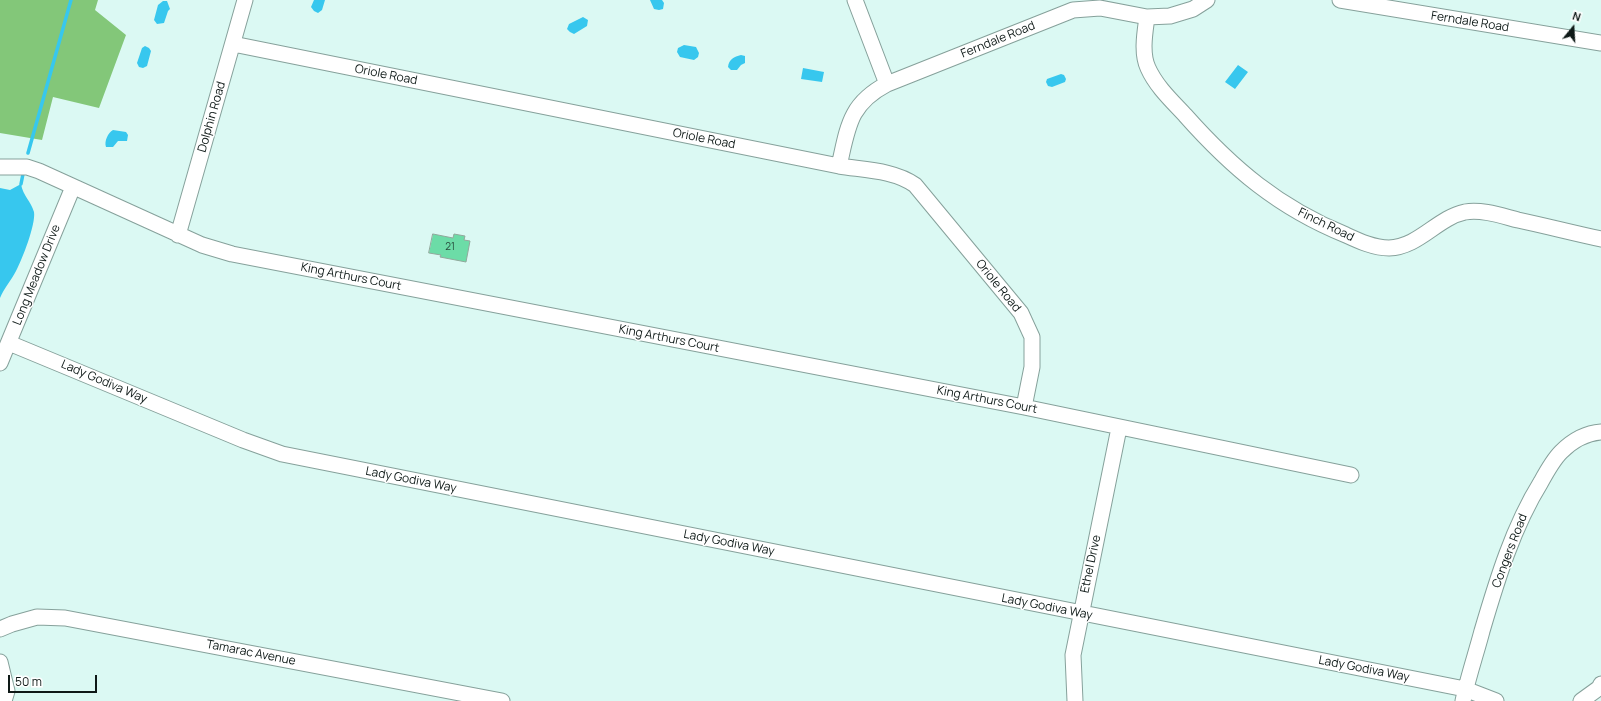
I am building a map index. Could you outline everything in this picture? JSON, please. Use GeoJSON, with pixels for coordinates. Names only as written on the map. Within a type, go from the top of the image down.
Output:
{"type":"FeatureCollection","features":[{"type":"Feature","properties":{"kind":"street","name":"Dolphin Road"},"geometry":{"type":"LineString","coordinates":[[178,235],[245,0]]}},
{"type":"Feature","properties":{"kind":"street"},"geometry":{"type":"LineString","coordinates":[[855,0],[887,84]]}},
{"type":"Feature","properties":{"kind":"street","name":"Ferndale Road"},"geometry":{"type":"LineString","coordinates":[[839,166],[848,124],[858,106],[872,92],[887,84],[1073,10],[1100,8],[1147,17],[1170,16],[1193,9],[1207,0]]}},
{"type":"Feature","properties":{"kind":"street","name":"Ferndale Road"},"geometry":{"type":"LineString","coordinates":[[1340,0],[1601,43]]}},
{"type":"Feature","properties":{"kind":"street","name":"Finch Road"},"geometry":{"type":"LineString","coordinates":[[1147,17],[1144,47],[1147,66],[1160,88],[1195,127],[1239,170],[1280,201],[1324,227],[1368,245],[1389,248],[1411,242],[1449,217],[1466,212],[1473,212],[1488,213],[1601,239]]}},
{"type":"Feature","properties":{"kind":"street","name":"Oriole Road"},"geometry":{"type":"LineString","coordinates":[[233,44],[839,166],[894,174],[905,178],[915,185],[1021,313],[1032,337],[1032,367],[1024,407]]}},
{"type":"Feature","properties":{"kind":"street","name":"King Arthurs Court"},"geometry":{"type":"LineString","coordinates":[[0,167],[27,167],[39,171],[178,235],[202,245],[232,254],[1024,407],[1119,428],[1351,475]]}},
{"type":"Feature","properties":{"kind":"street","name":"Long Meadow Drive"},"geometry":{"type":"LineString","coordinates":[[0,363],[73,187]]}},
{"type":"Feature","properties":{"kind":"street","name":"Lady Godiva Way"},"geometry":{"type":"LineString","coordinates":[[9,343],[243,440],[282,454],[1081,614],[1496,701]]}},
{"type":"Feature","properties":{"kind":"street","name":"Ethel Drive"},"geometry":{"type":"LineString","coordinates":[[1075,701],[1073,655],[1119,428]]}},
{"type":"Feature","properties":{"kind":"street","name":"Congers Road"},"geometry":{"type":"LineString","coordinates":[[1464,695],[1491,600],[1512,540],[1529,501],[1547,470],[1561,452],[1576,440],[1592,433],[1601,432]]}},
{"type":"Feature","properties":{"kind":"street","name":"Tamarac Avenue"},"geometry":{"type":"LineString","coordinates":[[0,629],[37,617],[65,618],[502,701]]}},
{"type":"Feature","properties":{"kind":"street"},"geometry":{"type":"LineString","coordinates":[[0,662],[6,690],[4,701]]}},
{"type":"Feature","properties":{"kind":"street"},"geometry":{"type":"LineString","coordinates":[[1581,701],[1599,688],[1601,684]]}},
{"type":"Feature","properties":{"kind":"green space"},"geometry":{"type":"Polygon","coordinates":[[[0,0],[98,0],[95,10],[126,35],[99,108],[53,97],[42,140],[0,133],[0,0]]]}},
{"type":"Feature","properties":{"kind":"water"},"geometry":{"type":"Polygon","coordinates":[[[314,0],[325,0],[322,10],[318,13],[311,7],[314,0]]]}},
{"type":"Feature","properties":{"kind":"water"},"geometry":{"type":"Polygon","coordinates":[[[650,0],[662,0],[664,3],[663,9],[654,9],[650,0]]]}},
{"type":"Feature","properties":{"kind":"water"},"geometry":{"type":"Polygon","coordinates":[[[163,1],[167,1],[170,9],[164,23],[157,24],[154,20],[158,5],[163,1]]]}},
{"type":"Feature","properties":{"kind":"water"},"geometry":{"type":"Polygon","coordinates":[[[583,17],[588,20],[587,26],[574,34],[567,29],[569,24],[583,17]]]}},
{"type":"Feature","properties":{"kind":"water"},"geometry":{"type":"Polygon","coordinates":[[[684,45],[696,47],[699,53],[698,57],[694,60],[680,57],[677,52],[678,48],[684,45]]]}},
{"type":"Feature","properties":{"kind":"water"},"geometry":{"type":"Polygon","coordinates":[[[145,46],[151,51],[147,66],[143,68],[139,67],[137,63],[142,48],[145,46]]]}},
{"type":"Feature","properties":{"kind":"water"},"geometry":{"type":"Polygon","coordinates":[[[741,55],[745,56],[745,63],[737,70],[731,70],[728,67],[729,62],[741,55]]]}},
{"type":"Feature","properties":{"kind":"water"},"geometry":{"type":"Polygon","coordinates":[[[1238,65],[1248,72],[1235,89],[1225,82],[1238,65]]]}},
{"type":"Feature","properties":{"kind":"water"},"geometry":{"type":"Polygon","coordinates":[[[803,68],[824,72],[822,82],[801,79],[803,68]]]}},
{"type":"Feature","properties":{"kind":"water"},"geometry":{"type":"Polygon","coordinates":[[[1061,74],[1064,75],[1066,79],[1065,82],[1052,87],[1048,86],[1046,82],[1047,79],[1061,74]]]}},
{"type":"Feature","properties":{"kind":"water"},"geometry":{"type":"Polygon","coordinates":[[[113,130],[126,132],[128,135],[127,141],[118,141],[113,147],[106,147],[107,137],[113,130]]]}},
{"type":"Feature","properties":{"kind":"water"},"geometry":{"type":"Polygon","coordinates":[[[21,184],[23,192],[34,212],[33,225],[19,266],[0,298],[0,188],[10,190],[21,184]]]}},
{"type":"Feature","properties":{"kind":"building"},"geometry":{"type":"Polygon","coordinates":[[[433,234],[453,238],[454,234],[465,236],[464,240],[470,241],[466,262],[440,257],[441,255],[429,253],[433,234]]]}},
{"type":"Feature","properties":{"kind":"waterway"},"geometry":{"type":"LineString","coordinates":[[28,153],[71,0]]}},
{"type":"Feature","properties":{"kind":"waterway"},"geometry":{"type":"LineString","coordinates":[[21,184],[23,174]]}}]}
